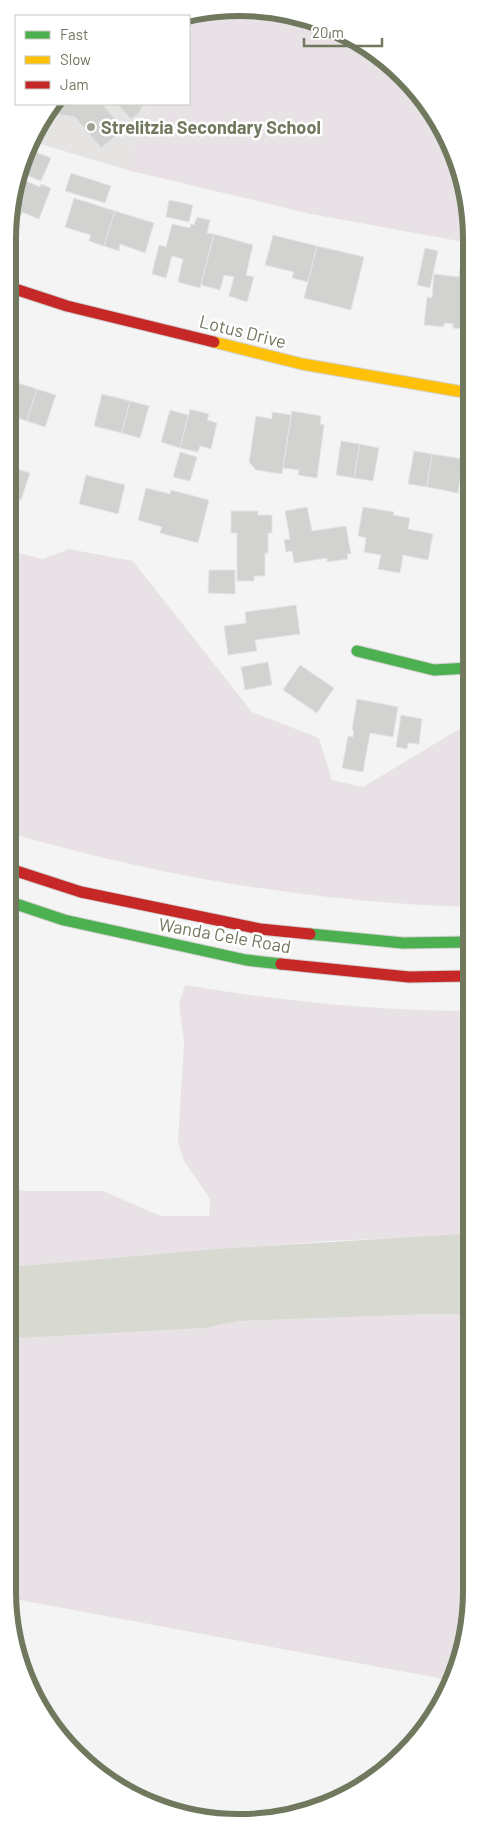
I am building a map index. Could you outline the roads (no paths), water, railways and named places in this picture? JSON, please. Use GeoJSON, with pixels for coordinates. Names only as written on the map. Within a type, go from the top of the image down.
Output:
{"type":"FeatureCollection","features":[{"type":"Feature","properties":{"kind":"street","name":"Lotus Drive"},"geometry":{"type":"LineString","coordinates":[[16,289],[67,306],[302,364],[463,392]]}},
{"type":"Feature","properties":{"kind":"street"},"geometry":{"type":"LineString","coordinates":[[357,651],[434,670],[463,668]]}},
{"type":"Feature","properties":{"kind":"street","name":"Wanda Cele Road"},"geometry":{"type":"LineString","coordinates":[[16,871],[82,892],[260,929],[403,942],[463,942]]}},
{"type":"Feature","properties":{"kind":"street","name":"Wanda Cele Road"},"geometry":{"type":"LineString","coordinates":[[16,904],[64,920],[246,960],[409,977],[463,976]]}},
{"type":"Feature","properties":{"kind":"place","name":"Strelitzia Secondary School"},"geometry":{"type":"Point","coordinates":[91,127]}}]}
